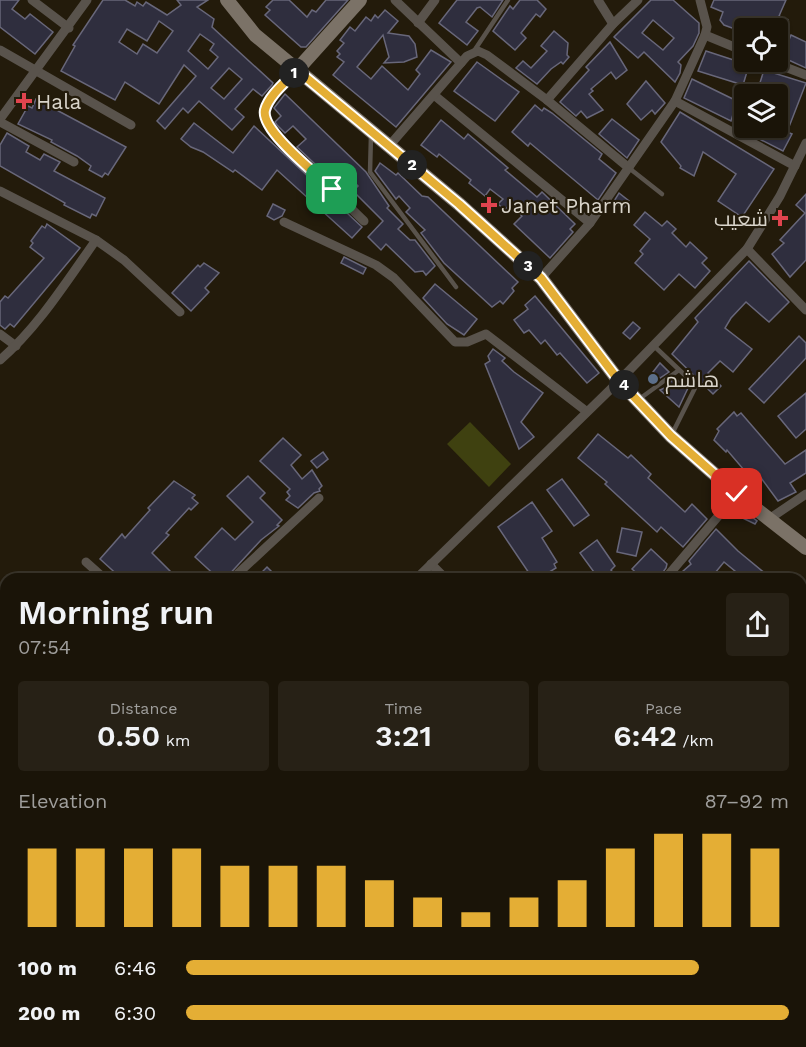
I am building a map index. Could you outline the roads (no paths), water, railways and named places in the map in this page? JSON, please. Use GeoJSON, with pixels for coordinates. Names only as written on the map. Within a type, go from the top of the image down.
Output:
{"type":"FeatureCollection","features":[{"type":"Feature","properties":{"kind":"street"},"geometry":{"type":"LineString","coordinates":[[32,0],[69,28]]}},
{"type":"Feature","properties":{"kind":"street"},"geometry":{"type":"LineString","coordinates":[[74,162],[0,120],[69,28],[87,0]]}},
{"type":"Feature","properties":{"kind":"street"},"geometry":{"type":"LineString","coordinates":[[227,0],[255,35],[459,204],[541,278],[619,381],[671,436],[737,494],[806,549]]}},
{"type":"Feature","properties":{"kind":"street"},"geometry":{"type":"LineString","coordinates":[[360,0],[268,103],[264,112],[274,134],[364,221]]}},
{"type":"Feature","properties":{"kind":"street"},"geometry":{"type":"LineString","coordinates":[[395,0],[461,63]]}},
{"type":"Feature","properties":{"kind":"street"},"geometry":{"type":"LineString","coordinates":[[418,23],[435,0]]}},
{"type":"Feature","properties":{"kind":"street"},"geometry":{"type":"LineString","coordinates":[[598,0],[613,24]]}},
{"type":"Feature","properties":{"kind":"street"},"geometry":{"type":"LineString","coordinates":[[547,100],[613,24],[638,0]]}},
{"type":"Feature","properties":{"kind":"street"},"geometry":{"type":"LineString","coordinates":[[541,278],[590,223],[675,101],[705,36],[707,27],[700,0]]}},
{"type":"Feature","properties":{"kind":"street"},"geometry":{"type":"LineString","coordinates":[[705,36],[734,47]]}},
{"type":"Feature","properties":{"kind":"street"},"geometry":{"type":"LineString","coordinates":[[0,50],[36,73],[131,125]]}},
{"type":"Feature","properties":{"kind":"street"},"geometry":{"type":"LineString","coordinates":[[389,146],[472,53],[487,55],[547,100],[629,168]]}},
{"type":"Feature","properties":{"kind":"street"},"geometry":{"type":"LineString","coordinates":[[788,68],[806,75]]}},
{"type":"Feature","properties":{"kind":"street"},"geometry":{"type":"LineString","coordinates":[[434,95],[590,223]]}},
{"type":"Feature","properties":{"kind":"street"},"geometry":{"type":"LineString","coordinates":[[675,101],[795,166]]}},
{"type":"Feature","properties":{"kind":"street"},"geometry":{"type":"LineString","coordinates":[[422,573],[619,381],[747,249],[765,222],[806,143]]}},
{"type":"Feature","properties":{"kind":"street"},"geometry":{"type":"LineString","coordinates":[[0,191],[96,240],[124,260],[180,312]]}},
{"type":"Feature","properties":{"kind":"street"},"geometry":{"type":"LineString","coordinates":[[284,222],[376,265],[394,278],[455,342],[467,342],[486,334],[586,411]]}},
{"type":"Feature","properties":{"kind":"street"},"geometry":{"type":"LineString","coordinates":[[0,360],[16,346],[53,302],[96,240]]}},
{"type":"Feature","properties":{"kind":"street"},"geometry":{"type":"LineString","coordinates":[[747,249],[806,310]]}},
{"type":"Feature","properties":{"kind":"street"},"geometry":{"type":"LineString","coordinates":[[0,334],[16,346]]}},
{"type":"Feature","properties":{"kind":"street"},"geometry":{"type":"LineString","coordinates":[[670,573],[737,494]]}},
{"type":"Feature","properties":{"kind":"street"},"geometry":{"type":"LineString","coordinates":[[769,519],[806,494]]}},
{"type":"Feature","properties":{"kind":"street"},"geometry":{"type":"LineString","coordinates":[[238,573],[319,498]]}},
{"type":"Feature","properties":{"kind":"street"},"geometry":{"type":"LineString","coordinates":[[86,562],[98,573]]}},
{"type":"Feature","properties":{"kind":"street"},"geometry":{"type":"LineString","coordinates":[[431,564],[440,573]]}},
{"type":"Feature","properties":{"kind":"lane"},"geometry":{"type":"LineString","coordinates":[[472,53],[508,0]]}},
{"type":"Feature","properties":{"kind":"lane"},"geometry":{"type":"LineString","coordinates":[[372,132],[370,172],[456,287]]}},
{"type":"Feature","properties":{"kind":"lane"},"geometry":{"type":"LineString","coordinates":[[629,168],[662,194]]}},
{"type":"Feature","properties":{"kind":"lane"},"geometry":{"type":"LineString","coordinates":[[653,345],[694,388],[671,436]]}},
{"type":"Feature","properties":{"kind":"lane"},"geometry":{"type":"LineString","coordinates":[[638,400],[679,370]]}},
{"type":"Feature","properties":{"kind":"place","name":"Hala"},"geometry":{"type":"Point","coordinates":[24,101]}},
{"type":"Feature","properties":{"kind":"place","name":"Janet Pharm"},"geometry":{"type":"Point","coordinates":[489,205]}},
{"type":"Feature","properties":{"kind":"place","name":"شعيب"},"geometry":{"type":"Point","coordinates":[780,218]}},
{"type":"Feature","properties":{"kind":"place","name":"هاشم"},"geometry":{"type":"Point","coordinates":[653,379]}}]}
